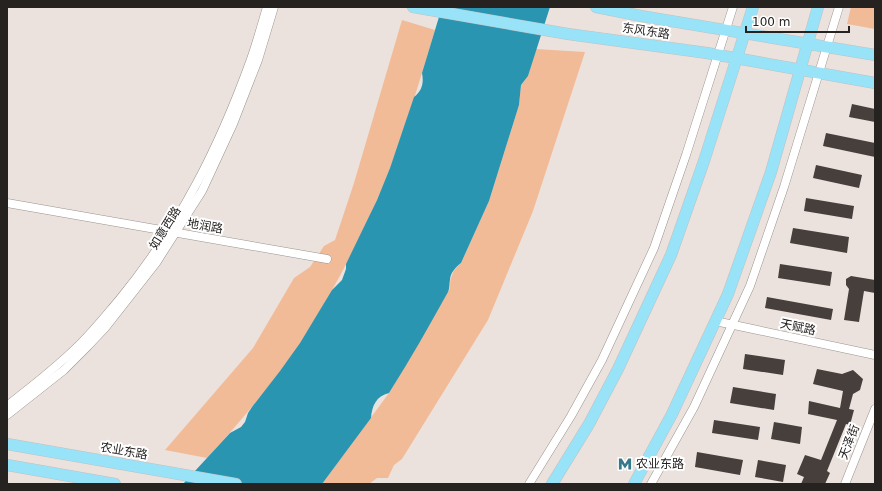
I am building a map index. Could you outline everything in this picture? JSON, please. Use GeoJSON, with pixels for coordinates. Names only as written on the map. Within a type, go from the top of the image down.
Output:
{"type":"FeatureCollection","features":[{"type":"Feature","properties":{"kind":"main road","name":"东风东路"},"geometry":{"type":"LineString","coordinates":[[596,7],[745,34],[875,55]]}},
{"type":"Feature","properties":{"kind":"main road"},"geometry":{"type":"LineString","coordinates":[[552,484],[589,424],[618,369],[668,262],[704,161],[753,7]]}},
{"type":"Feature","properties":{"kind":"main road"},"geometry":{"type":"LineString","coordinates":[[634,484],[672,414],[728,294],[771,172],[818,7]]}},
{"type":"Feature","properties":{"kind":"main road","name":"东风东路"},"geometry":{"type":"LineString","coordinates":[[418,8],[568,34],[718,55],[875,83]]}},
{"type":"Feature","properties":{"kind":"main road","name":"农业东路"},"geometry":{"type":"LineString","coordinates":[[7,444],[236,484]]}},
{"type":"Feature","properties":{"kind":"main road"},"geometry":{"type":"LineString","coordinates":[[7,465],[115,484]]}},
{"type":"Feature","properties":{"kind":"street","name":"如意西路"},"geometry":{"type":"LineString","coordinates":[[7,415],[64,370],[105,328],[152,268],[195,188],[227,121],[251,58],[267,7]]}},
{"type":"Feature","properties":{"kind":"street","name":"如意西路"},"geometry":{"type":"LineString","coordinates":[[7,406],[59,364],[100,324],[202,191],[233,124],[258,60],[274,7]]}},
{"type":"Feature","properties":{"kind":"street"},"geometry":{"type":"LineString","coordinates":[[529,484],[567,423],[602,360],[654,248],[686,155],[733,7]]}},
{"type":"Feature","properties":{"kind":"street"},"geometry":{"type":"LineString","coordinates":[[651,484],[694,406],[750,286],[766,243],[828,47],[839,7]]}},
{"type":"Feature","properties":{"kind":"street","name":"地润路"},"geometry":{"type":"LineString","coordinates":[[7,203],[328,259]]}},
{"type":"Feature","properties":{"kind":"street","name":"天赋路"},"geometry":{"type":"LineString","coordinates":[[715,321],[875,356]]}},
{"type":"Feature","properties":{"kind":"street","name":"天泽街"},"geometry":{"type":"LineString","coordinates":[[845,484],[875,409]]}},
{"type":"Feature","properties":{"kind":"shaded area"},"geometry":{"type":"Polygon","coordinates":[[[851,7],[875,7],[875,29],[847,24],[851,7]]]}},
{"type":"Feature","properties":{"kind":"shaded area"},"geometry":{"type":"Polygon","coordinates":[[[402,20],[435,30],[408,117],[390,168],[361,236],[338,280],[300,343],[279,373],[244,417],[207,458],[165,450],[253,348],[294,278],[310,267],[324,246],[335,240],[354,183],[402,20]]]}},
{"type":"Feature","properties":{"kind":"shaded area"},"geometry":{"type":"Polygon","coordinates":[[[536,49],[585,52],[533,211],[488,320],[402,459],[394,465],[388,478],[377,478],[369,484],[322,484],[389,393],[450,288],[452,274],[461,263],[489,201],[519,105],[521,85],[528,76],[536,49]]]}},
{"type":"Feature","properties":{"kind":"water"},"geometry":{"type":"Polygon","coordinates":[[[442,7],[550,7],[528,76],[521,85],[519,105],[489,201],[461,263],[455,268],[450,277],[448,292],[389,393],[378,399],[372,409],[371,418],[322,484],[183,484],[230,433],[241,427],[245,422],[252,407],[300,343],[332,290],[342,280],[346,269],[346,264],[377,200],[390,168],[414,97],[422,86],[422,73],[442,7]]]}},
{"type":"Feature","properties":{"kind":"building"},"geometry":{"type":"Polygon","coordinates":[[[852,104],[875,109],[875,122],[849,117],[852,104]]]}},
{"type":"Feature","properties":{"kind":"building"},"geometry":{"type":"Polygon","coordinates":[[[826,133],[875,143],[875,157],[823,146],[826,133]]]}},
{"type":"Feature","properties":{"kind":"building"},"geometry":{"type":"Polygon","coordinates":[[[816,165],[862,175],[859,188],[813,178],[816,165]]]}},
{"type":"Feature","properties":{"kind":"building"},"geometry":{"type":"Polygon","coordinates":[[[806,198],[854,206],[852,219],[804,211],[806,198]]]}},
{"type":"Feature","properties":{"kind":"building"},"geometry":{"type":"Polygon","coordinates":[[[793,228],[849,237],[847,253],[790,243],[793,228]]]}},
{"type":"Feature","properties":{"kind":"building"},"geometry":{"type":"Polygon","coordinates":[[[780,264],[832,272],[830,286],[778,278],[780,264]]]}},
{"type":"Feature","properties":{"kind":"building"},"geometry":{"type":"Polygon","coordinates":[[[851,276],[875,280],[875,293],[864,291],[859,322],[844,320],[849,289],[846,285],[846,279],[851,276]]]}},
{"type":"Feature","properties":{"kind":"building"},"geometry":{"type":"Polygon","coordinates":[[[767,297],[833,309],[831,320],[765,308],[767,297]]]}},
{"type":"Feature","properties":{"kind":"building"},"geometry":{"type":"Polygon","coordinates":[[[745,354],[785,360],[783,375],[743,369],[745,354]]]}},
{"type":"Feature","properties":{"kind":"building"},"geometry":{"type":"Polygon","coordinates":[[[817,369],[842,374],[853,370],[863,379],[860,390],[853,394],[849,409],[854,410],[850,425],[846,424],[827,471],[830,473],[825,484],[801,484],[804,477],[797,474],[805,455],[821,460],[837,420],[808,414],[809,401],[840,408],[843,391],[813,384],[817,369]]]}},
{"type":"Feature","properties":{"kind":"building"},"geometry":{"type":"Polygon","coordinates":[[[733,387],[776,394],[774,410],[730,403],[733,387]]]}},
{"type":"Feature","properties":{"kind":"building"},"geometry":{"type":"Polygon","coordinates":[[[714,420],[760,427],[758,440],[712,433],[714,420]]]}},
{"type":"Feature","properties":{"kind":"building"},"geometry":{"type":"Polygon","coordinates":[[[774,422],[802,427],[800,444],[771,439],[774,422]]]}},
{"type":"Feature","properties":{"kind":"building"},"geometry":{"type":"Polygon","coordinates":[[[697,452],[743,460],[740,475],[695,467],[697,452]]]}},
{"type":"Feature","properties":{"kind":"building"},"geometry":{"type":"Polygon","coordinates":[[[758,460],[786,465],[783,482],[755,477],[758,460]]]}},
{"type":"Feature","properties":{"kind":"place","name":"农业东路"},"geometry":{"type":"Point","coordinates":[625,464]}}]}
